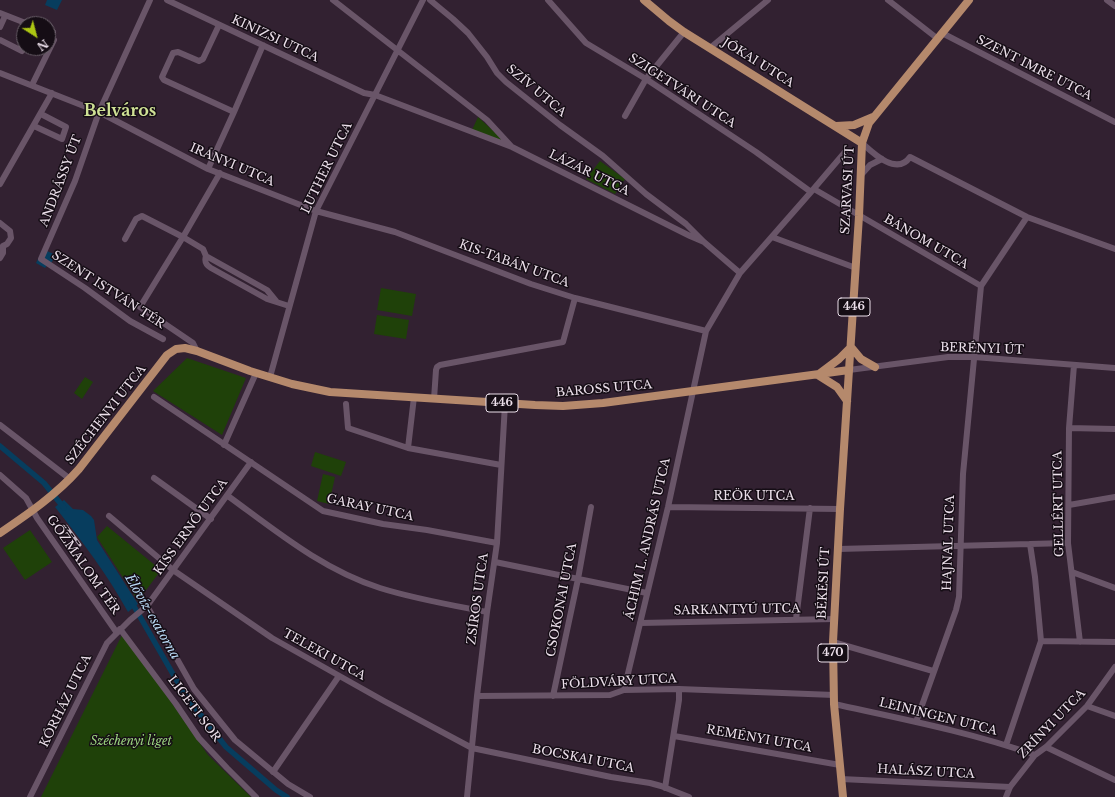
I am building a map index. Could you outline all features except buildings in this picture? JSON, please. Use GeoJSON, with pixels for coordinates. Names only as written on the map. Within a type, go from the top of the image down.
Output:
{"type":"FeatureCollection","features":[{"type":"Feature","properties":{"kind":"main road","name":"JÓKAI UTCA"},"geometry":{"type":"LineString","coordinates":[[644,0],[684,32],[836,126],[862,144]]}},
{"type":"Feature","properties":{"kind":"main road","name":"SZARVASI ÚT"},"geometry":{"type":"LineString","coordinates":[[850,370],[862,144],[869,123],[969,0]]}},
{"type":"Feature","properties":{"kind":"main road"},"geometry":{"type":"LineString","coordinates":[[836,126],[854,125],[874,117]]}},
{"type":"Feature","properties":{"kind":"main road"},"geometry":{"type":"LineString","coordinates":[[847,401],[837,387],[818,375],[851,347],[861,359],[875,367]]}},
{"type":"Feature","properties":{"kind":"main road","name":"SZÉCHENYI UTCA"},"geometry":{"type":"LineString","coordinates":[[70,480],[167,355],[176,348],[185,348],[197,351]]}},
{"type":"Feature","properties":{"kind":"main road","name":"446"},"geometry":{"type":"LineString","coordinates":[[197,351],[270,377]]}},
{"type":"Feature","properties":{"kind":"main road","name":"BAROSS UTCA"},"geometry":{"type":"LineString","coordinates":[[270,377],[312,389],[330,392],[556,406],[586,405],[850,370]]}},
{"type":"Feature","properties":{"kind":"main road","name":"BÉKÉSI ÚT"},"geometry":{"type":"LineString","coordinates":[[843,797],[834,704],[833,642],[840,509],[850,370]]}},
{"type":"Feature","properties":{"kind":"main road","name":"446"},"geometry":{"type":"LineString","coordinates":[[0,533],[42,503],[70,480]]}},
{"type":"Feature","properties":{"kind":"street","name":"ANDRÁSSY ÚT"},"geometry":{"type":"LineString","coordinates":[[41,259],[75,181],[99,112],[150,0]]}},
{"type":"Feature","properties":{"kind":"street","name":"KINIZSI UTCA"},"geometry":{"type":"LineString","coordinates":[[167,0],[364,93],[375,95]]}},
{"type":"Feature","properties":{"kind":"street","name":"LÁZÁR UTCA"},"geometry":{"type":"LineString","coordinates":[[333,0],[457,96],[486,120],[512,147]]}},
{"type":"Feature","properties":{"kind":"street","name":"LUTHER UTCA"},"geometry":{"type":"LineString","coordinates":[[270,377],[316,211],[423,0]]}},
{"type":"Feature","properties":{"kind":"street","name":"SZÍV UTCA"},"geometry":{"type":"LineString","coordinates":[[430,0],[468,33],[487,57],[497,73],[506,82],[560,125],[603,156]]}},
{"type":"Feature","properties":{"kind":"street","name":"SZIGETVÁRI UTCA"},"geometry":{"type":"LineString","coordinates":[[548,0],[586,43],[646,80],[813,190],[859,216]]}},
{"type":"Feature","properties":{"kind":"street"},"geometry":{"type":"LineString","coordinates":[[710,48],[768,0]]}},
{"type":"Feature","properties":{"kind":"street","name":"SZENT IMRE UTCA"},"geometry":{"type":"LineString","coordinates":[[888,0],[940,36],[1115,122]]}},
{"type":"Feature","properties":{"kind":"street"},"geometry":{"type":"LineString","coordinates":[[1107,0],[1115,6]]}},
{"type":"Feature","properties":{"kind":"street"},"geometry":{"type":"LineString","coordinates":[[0,26],[3,15],[16,20]]}},
{"type":"Feature","properties":{"kind":"street"},"geometry":{"type":"LineString","coordinates":[[219,25],[203,59],[199,61],[178,52],[173,53],[162,77],[164,80],[234,112]]}},
{"type":"Feature","properties":{"kind":"street"},"geometry":{"type":"LineString","coordinates":[[625,116],[646,80],[684,32]]}},
{"type":"Feature","properties":{"kind":"street"},"geometry":{"type":"LineString","coordinates":[[0,40],[16,48]]}},
{"type":"Feature","properties":{"kind":"street"},"geometry":{"type":"LineString","coordinates":[[208,169],[263,45]]}},
{"type":"Feature","properties":{"kind":"street"},"geometry":{"type":"LineString","coordinates":[[32,85],[46,56]]}},
{"type":"Feature","properties":{"kind":"street","name":"IRÁNYI UTCA"},"geometry":{"type":"LineString","coordinates":[[0,73],[99,112],[208,169],[316,211]]}},
{"type":"Feature","properties":{"kind":"street"},"geometry":{"type":"LineString","coordinates":[[0,184],[52,93]]}},
{"type":"Feature","properties":{"kind":"street","name":"LÁZÁR UTCA"},"geometry":{"type":"LineString","coordinates":[[375,95],[512,147],[704,242]]}},
{"type":"Feature","properties":{"kind":"street"},"geometry":{"type":"LineString","coordinates":[[34,126],[62,139],[66,127],[41,114]]}},
{"type":"Feature","properties":{"kind":"street"},"geometry":{"type":"LineString","coordinates":[[862,144],[874,154],[893,164],[898,165],[904,163],[910,157],[1027,217],[1115,249]]}},
{"type":"Feature","properties":{"kind":"street","name":"SZARVASI ÚT"},"geometry":{"type":"LineString","coordinates":[[692,392],[706,331],[740,273],[813,190],[844,152]]}},
{"type":"Feature","properties":{"kind":"street","name":"LÁZÁR UTCA"},"geometry":{"type":"LineString","coordinates":[[603,156],[646,194],[686,224],[704,242],[740,273]]}},
{"type":"Feature","properties":{"kind":"street"},"geometry":{"type":"LineString","coordinates":[[861,174],[870,165],[882,159]]}},
{"type":"Feature","properties":{"kind":"street"},"geometry":{"type":"LineString","coordinates":[[184,237],[220,173]]}},
{"type":"Feature","properties":{"kind":"street"},"geometry":{"type":"LineString","coordinates":[[655,218],[663,207]]}},
{"type":"Feature","properties":{"kind":"street","name":"KIS-TABÁN UTCA"},"geometry":{"type":"LineString","coordinates":[[316,211],[395,232],[524,281],[575,298],[706,331]]}},
{"type":"Feature","properties":{"kind":"street"},"geometry":{"type":"LineString","coordinates":[[125,239],[136,219],[142,216],[184,237],[203,249],[206,256],[267,290],[276,301],[289,306]]}},
{"type":"Feature","properties":{"kind":"street","name":"BÁNOM UTCA"},"geometry":{"type":"LineString","coordinates":[[859,216],[981,286]]}},
{"type":"Feature","properties":{"kind":"street"},"geometry":{"type":"LineString","coordinates":[[981,286],[1027,217]]}},
{"type":"Feature","properties":{"kind":"street"},"geometry":{"type":"LineString","coordinates":[[0,223],[10,231],[11,238],[7,244],[2,245],[3,253],[0,258]]}},
{"type":"Feature","properties":{"kind":"street","name":"SZENT ISTVÁN TÉR"},"geometry":{"type":"LineString","coordinates":[[184,237],[140,307],[193,343],[197,351]]}},
{"type":"Feature","properties":{"kind":"street"},"geometry":{"type":"LineString","coordinates":[[772,237],[856,268]]}},
{"type":"Feature","properties":{"kind":"street","name":"SZENT ISTVÁN TÉR"},"geometry":{"type":"LineString","coordinates":[[41,259],[85,288],[130,321],[163,339]]}},
{"type":"Feature","properties":{"kind":"street","name":"HAJNAL UTCA"},"geometry":{"type":"LineString","coordinates":[[916,722],[956,610],[959,597],[963,474],[981,286]]}},
{"type":"Feature","properties":{"kind":"street"},"geometry":{"type":"LineString","coordinates":[[434,399],[436,370],[440,365],[563,342],[575,298]]}},
{"type":"Feature","properties":{"kind":"street","name":"BERÉNYI ÚT"},"geometry":{"type":"LineString","coordinates":[[850,370],[933,358],[974,358],[1115,368]]}},
{"type":"Feature","properties":{"kind":"street","name":"GELLÉRT UTCA"},"geometry":{"type":"LineString","coordinates":[[1074,366],[1069,428],[1068,543],[1075,611],[1080,642]]}},
{"type":"Feature","properties":{"kind":"street"},"geometry":{"type":"LineString","coordinates":[[224,445],[256,373]]}},
{"type":"Feature","properties":{"kind":"street","name":"ÁCHIM L. ANDRÁS UTCA"},"geometry":{"type":"LineString","coordinates":[[624,690],[668,508],[692,392]]}},
{"type":"Feature","properties":{"kind":"street"},"geometry":{"type":"LineString","coordinates":[[408,448],[414,397]]}},
{"type":"Feature","properties":{"kind":"street","name":"GARAY UTCA"},"geometry":{"type":"LineString","coordinates":[[154,398],[251,462],[298,496],[323,511],[383,524],[427,530],[497,543]]}},
{"type":"Feature","properties":{"kind":"street"},"geometry":{"type":"LineString","coordinates":[[346,404],[348,428],[408,448],[501,465]]}},
{"type":"Feature","properties":{"kind":"street","name":"ZSÍROS UTCA"},"geometry":{"type":"LineString","coordinates":[[467,797],[477,696],[497,543],[505,404]]}},
{"type":"Feature","properties":{"kind":"street"},"geometry":{"type":"LineString","coordinates":[[0,425],[70,480]]}},
{"type":"Feature","properties":{"kind":"street"},"geometry":{"type":"LineString","coordinates":[[1069,428],[1115,429]]}},
{"type":"Feature","properties":{"kind":"street","name":"KISS ERNŐ UTCA"},"geometry":{"type":"LineString","coordinates":[[130,620],[144,608],[228,496],[251,462]]}},
{"type":"Feature","properties":{"kind":"street","name":"GŐZMALOM TÉR"},"geometry":{"type":"LineString","coordinates":[[0,474],[26,498],[32,510],[118,631]]}},
{"type":"Feature","properties":{"kind":"street"},"geometry":{"type":"LineString","coordinates":[[154,478],[211,519]]}},
{"type":"Feature","properties":{"kind":"street"},"geometry":{"type":"LineString","coordinates":[[228,496],[284,538],[315,558],[355,578],[380,588],[414,597],[487,612]]}},
{"type":"Feature","properties":{"kind":"street"},"geometry":{"type":"LineString","coordinates":[[1069,505],[1115,496]]}},
{"type":"Feature","properties":{"kind":"street","name":"CSOKONAI UTCA"},"geometry":{"type":"LineString","coordinates":[[553,696],[578,579],[591,507]]}},
{"type":"Feature","properties":{"kind":"street","name":"REÖK UTCA"},"geometry":{"type":"LineString","coordinates":[[668,508],[840,509]]}},
{"type":"Feature","properties":{"kind":"street"},"geometry":{"type":"LineString","coordinates":[[796,619],[810,508]]}},
{"type":"Feature","properties":{"kind":"street","name":"TELEKI UTCA"},"geometry":{"type":"LineString","coordinates":[[110,516],[173,570],[272,638],[472,748]]}},
{"type":"Feature","properties":{"kind":"street"},"geometry":{"type":"LineString","coordinates":[[838,549],[1068,543]]}},
{"type":"Feature","properties":{"kind":"street"},"geometry":{"type":"LineString","coordinates":[[1006,745],[1041,641],[1035,577],[1030,544]]}},
{"type":"Feature","properties":{"kind":"street"},"geometry":{"type":"LineString","coordinates":[[494,562],[647,593]]}},
{"type":"Feature","properties":{"kind":"street"},"geometry":{"type":"LineString","coordinates":[[1072,572],[1115,588]]}},
{"type":"Feature","properties":{"kind":"street"},"geometry":{"type":"LineString","coordinates":[[144,608],[194,688],[235,740],[288,784],[310,797]]}},
{"type":"Feature","properties":{"kind":"street","name":"SARKANTYÚ UTCA"},"geometry":{"type":"LineString","coordinates":[[640,623],[834,619]]}},
{"type":"Feature","properties":{"kind":"street","name":"KÓRHÁZ UTCA"},"geometry":{"type":"LineString","coordinates":[[30,797],[107,643],[130,620]]}},
{"type":"Feature","properties":{"kind":"street","name":"LIGETI SOR"},"geometry":{"type":"LineString","coordinates":[[118,631],[176,704],[199,738],[256,797]]}},
{"type":"Feature","properties":{"kind":"street"},"geometry":{"type":"LineString","coordinates":[[1041,641],[1115,642]]}},
{"type":"Feature","properties":{"kind":"street"},"geometry":{"type":"LineString","coordinates":[[833,642],[933,671]]}},
{"type":"Feature","properties":{"kind":"street","name":"ZRÍNYI UTCA"},"geometry":{"type":"LineString","coordinates":[[1006,797],[1010,787],[1035,755],[1046,747],[1087,706],[1115,667]]}},
{"type":"Feature","properties":{"kind":"street"},"geometry":{"type":"LineString","coordinates":[[273,772],[339,676]]}},
{"type":"Feature","properties":{"kind":"street"},"geometry":{"type":"LineString","coordinates":[[666,788],[680,700],[679,689]]}},
{"type":"Feature","properties":{"kind":"street","name":"FÖLDVÁRY UTCA"},"geometry":{"type":"LineString","coordinates":[[477,696],[610,695],[624,690],[679,689],[834,695]]}},
{"type":"Feature","properties":{"kind":"street","name":"LEININGEN UTCA"},"geometry":{"type":"LineString","coordinates":[[834,704],[916,722],[1006,745],[1035,755]]}},
{"type":"Feature","properties":{"kind":"street"},"geometry":{"type":"LineString","coordinates":[[1087,706],[1115,716]]}},
{"type":"Feature","properties":{"kind":"street","name":"REMÉNYI UTCA"},"geometry":{"type":"LineString","coordinates":[[674,736],[840,765]]}},
{"type":"Feature","properties":{"kind":"street"},"geometry":{"type":"LineString","coordinates":[[1046,747],[1115,780]]}},
{"type":"Feature","properties":{"kind":"street","name":"BOCSKAI UTCA"},"geometry":{"type":"LineString","coordinates":[[472,748],[611,777],[650,783],[666,788],[677,795],[689,797]]}},
{"type":"Feature","properties":{"kind":"street","name":"HALÁSZ UTCA"},"geometry":{"type":"LineString","coordinates":[[841,779],[1010,787]]}},
{"type":"Feature","properties":{"kind":"green space"},"geometry":{"type":"Polygon","coordinates":[[[478,117],[502,139],[501,142],[472,130],[478,117]]]}},
{"type":"Feature","properties":{"kind":"green space"},"geometry":{"type":"Polygon","coordinates":[[[600,161],[625,179],[615,194],[586,179],[600,161]]]}},
{"type":"Feature","properties":{"kind":"green space"},"geometry":{"type":"Polygon","coordinates":[[[381,288],[416,294],[412,316],[377,310],[381,288]]]}},
{"type":"Feature","properties":{"kind":"green space"},"geometry":{"type":"Polygon","coordinates":[[[377,315],[409,320],[406,339],[374,334],[377,315]]]}},
{"type":"Feature","properties":{"kind":"green space"},"geometry":{"type":"Polygon","coordinates":[[[187,358],[246,378],[222,435],[153,391],[187,358]]]}},
{"type":"Feature","properties":{"kind":"green space"},"geometry":{"type":"Polygon","coordinates":[[[85,377],[93,382],[82,399],[74,393],[85,377]]]}},
{"type":"Feature","properties":{"kind":"green space"},"geometry":{"type":"Polygon","coordinates":[[[315,452],[346,462],[341,476],[311,466],[315,452]]]}},
{"type":"Feature","properties":{"kind":"green space"},"geometry":{"type":"Polygon","coordinates":[[[323,474],[335,477],[329,504],[317,501],[323,474]]]}},
{"type":"Feature","properties":{"kind":"green space"},"geometry":{"type":"Polygon","coordinates":[[[107,526],[161,570],[138,601],[97,537],[107,526]]]}},
{"type":"Feature","properties":{"kind":"green space"},"geometry":{"type":"Polygon","coordinates":[[[30,530],[52,562],[25,580],[3,548],[30,530]]]}},
{"type":"Feature","properties":{"kind":"green space","name":"Széchenyi liget"},"geometry":{"type":"Polygon","coordinates":[[[123,633],[208,755],[251,797],[41,797],[123,633]]]}},
{"type":"Feature","properties":{"kind":"water"},"geometry":{"type":"Polygon","coordinates":[[[47,0],[62,0],[57,10],[45,5],[47,0]]]}},
{"type":"Feature","properties":{"kind":"water"},"geometry":{"type":"Polygon","coordinates":[[[47,251],[56,255],[50,265],[48,264],[45,268],[36,263],[40,255],[47,251]]]}},
{"type":"Feature","properties":{"kind":"water"},"geometry":{"type":"Polygon","coordinates":[[[64,500],[73,509],[83,510],[94,520],[97,540],[138,604],[128,612],[112,584],[94,558],[55,507],[64,500]]]}},
{"type":"Feature","properties":{"kind":"waterway","name":"Élővíz-csatorna"},"geometry":{"type":"LineString","coordinates":[[0,446],[44,483],[64,508]]}},
{"type":"Feature","properties":{"kind":"waterway","name":"Élővíz-csatorna"},"geometry":{"type":"LineString","coordinates":[[131,601],[185,695],[226,747],[276,790],[287,797]]}},
{"type":"Feature","properties":{"kind":"railway"},"geometry":{"type":"LineString","coordinates":[[66,526],[80,545]]}},
{"type":"Feature","properties":{"kind":"district","name":"Belváros"},"geometry":{"type":"Point","coordinates":[120,111]}}]}
